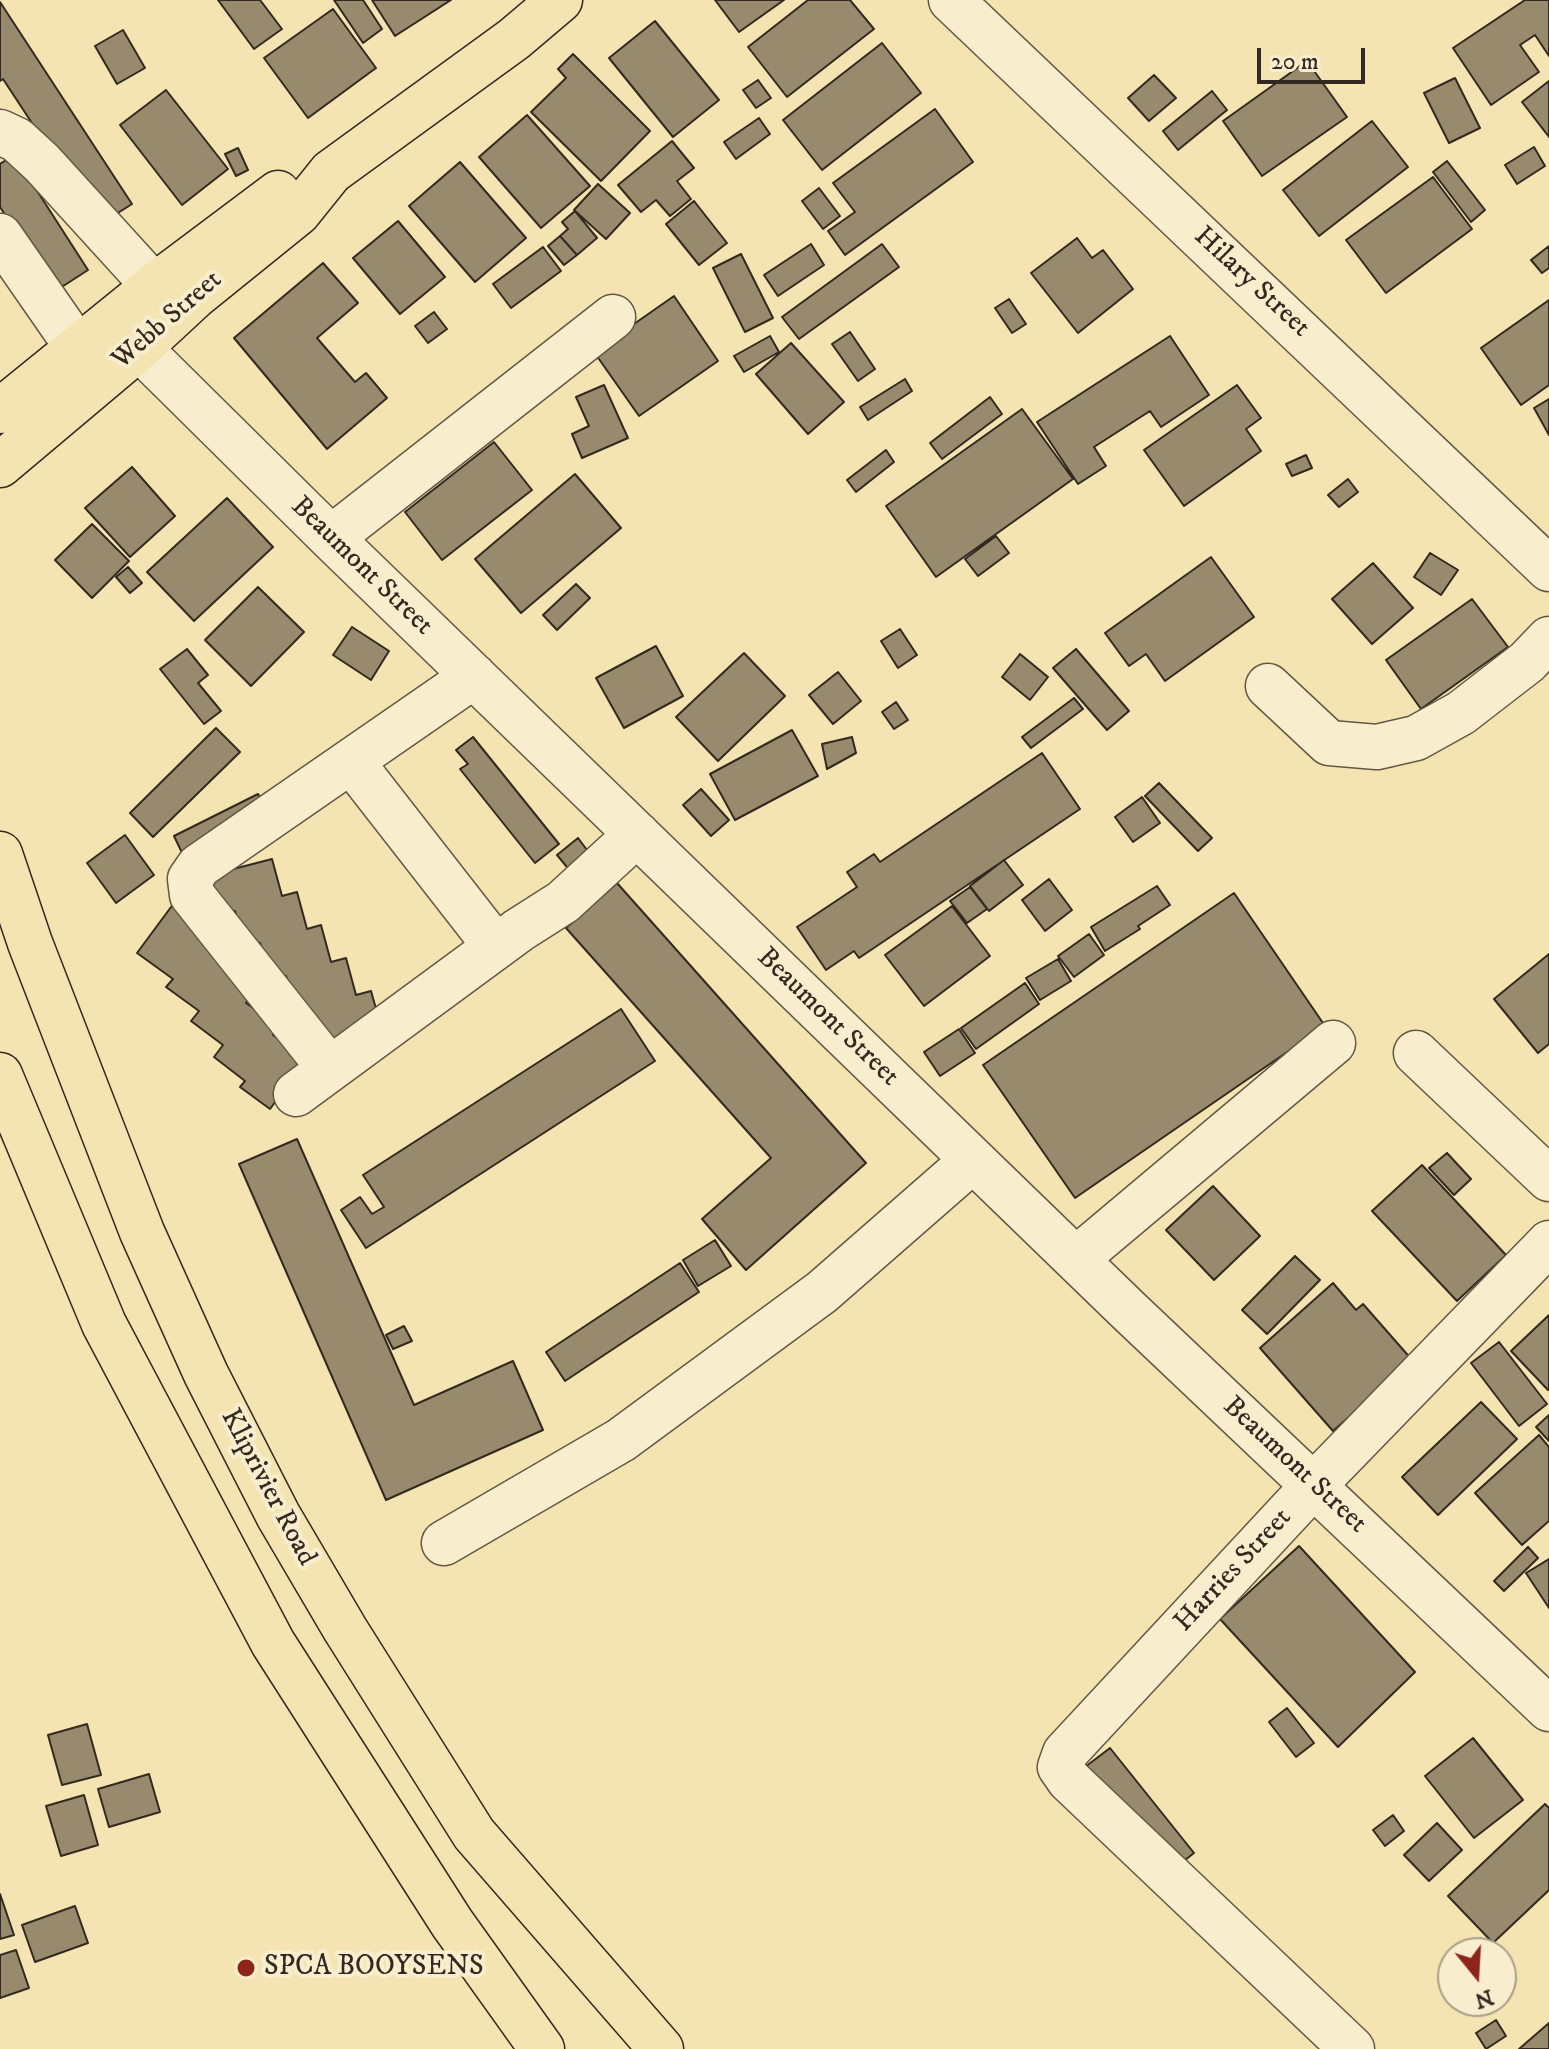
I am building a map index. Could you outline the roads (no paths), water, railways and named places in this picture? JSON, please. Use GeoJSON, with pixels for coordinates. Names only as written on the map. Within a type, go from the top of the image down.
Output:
{"type":"FeatureCollection","features":[{"type":"Feature","properties":{"kind":"main road","name":"Webb Street"},"geometry":{"type":"LineString","coordinates":[[0,411],[77,347],[128,332],[194,297],[298,213],[331,172],[514,39],[560,0]]}},
{"type":"Feature","properties":{"kind":"main road","name":"Webb Street"},"geometry":{"type":"LineString","coordinates":[[0,465],[128,332],[154,286],[264,202],[310,177],[331,172]]}},
{"type":"Feature","properties":{"kind":"main road","name":"Kliprivier Road"},"geometry":{"type":"LineString","coordinates":[[0,854],[30,943],[142,1232],[206,1374],[278,1515],[345,1629],[474,1834],[661,2049]]}},
{"type":"Feature","properties":{"kind":"main road"},"geometry":{"type":"LineString","coordinates":[[0,1075],[104,1324],[273,1643],[452,1923],[542,2049]]}},
{"type":"Feature","properties":{"kind":"street","name":"Hilary Street"},"geometry":{"type":"LineString","coordinates":[[951,0],[1549,569]]}},
{"type":"Feature","properties":{"kind":"street"},"geometry":{"type":"LineString","coordinates":[[0,132],[17,140],[42,163],[154,286]]}},
{"type":"Feature","properties":{"kind":"street"},"geometry":{"type":"LineString","coordinates":[[0,236],[77,347]]}},
{"type":"Feature","properties":{"kind":"street"},"geometry":{"type":"LineString","coordinates":[[331,538],[613,317]]}},
{"type":"Feature","properties":{"kind":"street","name":"Beaumont Street"},"geometry":{"type":"LineString","coordinates":[[128,332],[331,538],[973,1160],[1549,1709]]}},
{"type":"Feature","properties":{"kind":"street"},"geometry":{"type":"LineString","coordinates":[[1268,686],[1329,743],[1377,747],[1416,738],[1461,713],[1527,662],[1549,639]]}},
{"type":"Feature","properties":{"kind":"street"},"geometry":{"type":"LineString","coordinates":[[474,676],[199,866],[190,879],[192,895],[313,1082],[496,947],[563,902],[637,834]]}},
{"type":"Feature","properties":{"kind":"street"},"geometry":{"type":"LineString","coordinates":[[351,761],[496,947]]}},
{"type":"Feature","properties":{"kind":"street"},"geometry":{"type":"LineString","coordinates":[[1076,1259],[1333,1043]]}},
{"type":"Feature","properties":{"kind":"street"},"geometry":{"type":"LineString","coordinates":[[1416,1053],[1549,1179]]}},
{"type":"Feature","properties":{"kind":"street"},"geometry":{"type":"LineString","coordinates":[[444,1543],[634,1431],[822,1292],[973,1160]]}},
{"type":"Feature","properties":{"kind":"street","name":"Harries Street"},"geometry":{"type":"LineString","coordinates":[[1352,2049],[1069,1780],[1060,1767],[1065,1753],[1314,1485],[1549,1243]]}},
{"type":"Feature","properties":{"kind":"place","name":"SPCA BOOYSENS"},"geometry":{"type":"Point","coordinates":[246,1968]}}]}
